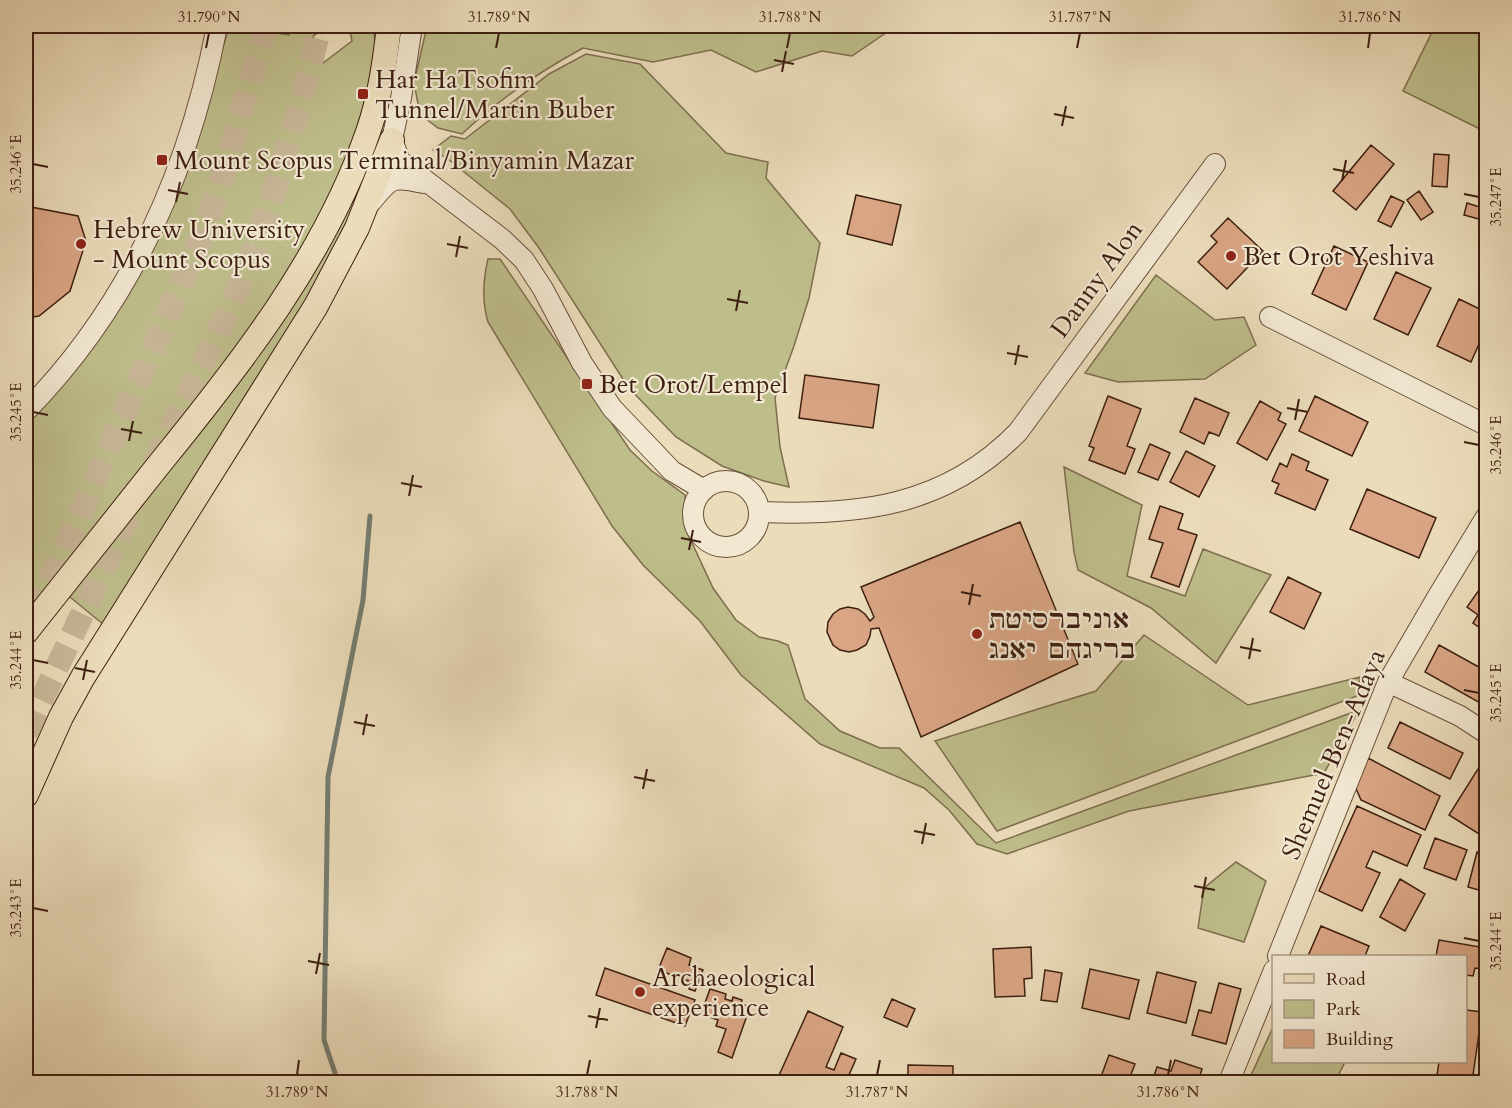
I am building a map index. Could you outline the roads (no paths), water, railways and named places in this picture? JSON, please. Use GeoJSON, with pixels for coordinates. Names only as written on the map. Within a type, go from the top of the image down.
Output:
{"type":"FeatureCollection","features":[{"type":"Feature","properties":{"kind":"main road"},"geometry":{"type":"LineString","coordinates":[[26,632],[249,349],[280,306],[317,246],[350,180],[369,131],[379,91],[387,30]]}},
{"type":"Feature","properties":{"kind":"main road"},"geometry":{"type":"LineString","coordinates":[[26,795],[61,717],[83,677],[316,306],[364,211],[392,140]]}},
{"type":"Feature","properties":{"kind":"street"},"geometry":{"type":"LineString","coordinates":[[26,411],[75,356],[105,315],[155,228],[171,189],[207,77],[218,26]]}},
{"type":"Feature","properties":{"kind":"street"},"geometry":{"type":"LineString","coordinates":[[411,26],[401,98],[392,140],[400,161],[502,239],[524,260],[536,277],[582,363],[612,408],[672,471],[704,490]]}},
{"type":"Feature","properties":{"kind":"street","name":"Danny Alon"},"geometry":{"type":"LineString","coordinates":[[759,512],[817,514],[886,505],[945,486],[990,459],[1018,432],[1215,164]]}},
{"type":"Feature","properties":{"kind":"street"},"geometry":{"type":"LineString","coordinates":[[364,211],[385,185],[394,179],[404,178],[433,184]]}},
{"type":"Feature","properties":{"kind":"street"},"geometry":{"type":"LineString","coordinates":[[1270,317],[1486,425]]}},
{"type":"Feature","properties":{"kind":"street"},"geometry":{"type":"LineString","coordinates":[[717,482],[737,482],[747,488],[754,496],[759,512],[757,526],[750,536],[730,547],[717,546],[700,534],[693,512],[696,501],[704,490],[717,482]]}},
{"type":"Feature","properties":{"kind":"street","name":"Shemuel Ben-Adaya"},"geometry":{"type":"LineString","coordinates":[[1279,955],[1388,682],[1486,517]]}},
{"type":"Feature","properties":{"kind":"street"},"geometry":{"type":"LineString","coordinates":[[1388,682],[1460,716],[1486,733]]}},
{"type":"Feature","properties":{"kind":"street"},"geometry":{"type":"LineString","coordinates":[[1229,1083],[1272,975]]}},
{"type":"Feature","properties":{"kind":"waterway"},"geometry":{"type":"LineString","coordinates":[[338,1082],[324,1040],[328,777],[363,600],[370,516]]}},
{"type":"Feature","properties":{"kind":"tunnel"},"geometry":{"type":"LineString","coordinates":[[34,614],[204,231],[225,168],[266,26]]}},
{"type":"Feature","properties":{"kind":"tunnel"},"geometry":{"type":"LineString","coordinates":[[154,463],[217,335],[251,257],[289,142],[320,26]]}},
{"type":"Feature","properties":{"kind":"tunnel"},"geometry":{"type":"LineString","coordinates":[[26,733],[135,502]]}},
{"type":"Feature","properties":{"kind":"place","name":"Har HaTsofim Tunnel/Martin Buber"},"geometry":{"type":"Point","coordinates":[363,94]}},
{"type":"Feature","properties":{"kind":"place","name":"Mount Scopus Terminal/Binyamin Mazar"},"geometry":{"type":"Point","coordinates":[162,160]}},
{"type":"Feature","properties":{"kind":"place","name":"Hebrew University - Mount Scopus"},"geometry":{"type":"Point","coordinates":[81,244]}},
{"type":"Feature","properties":{"kind":"place","name":"Bet Orot Yeshiva"},"geometry":{"type":"Point","coordinates":[1231,256]}},
{"type":"Feature","properties":{"kind":"place","name":"Bet Orot/Lempel"},"geometry":{"type":"Point","coordinates":[587,384]}},
{"type":"Feature","properties":{"kind":"place","name":"אוניברסיטת בריגהם יאנג"},"geometry":{"type":"Point","coordinates":[977,634]}},
{"type":"Feature","properties":{"kind":"place","name":"Archaeological experience"},"geometry":{"type":"Point","coordinates":[640,992]}}]}
